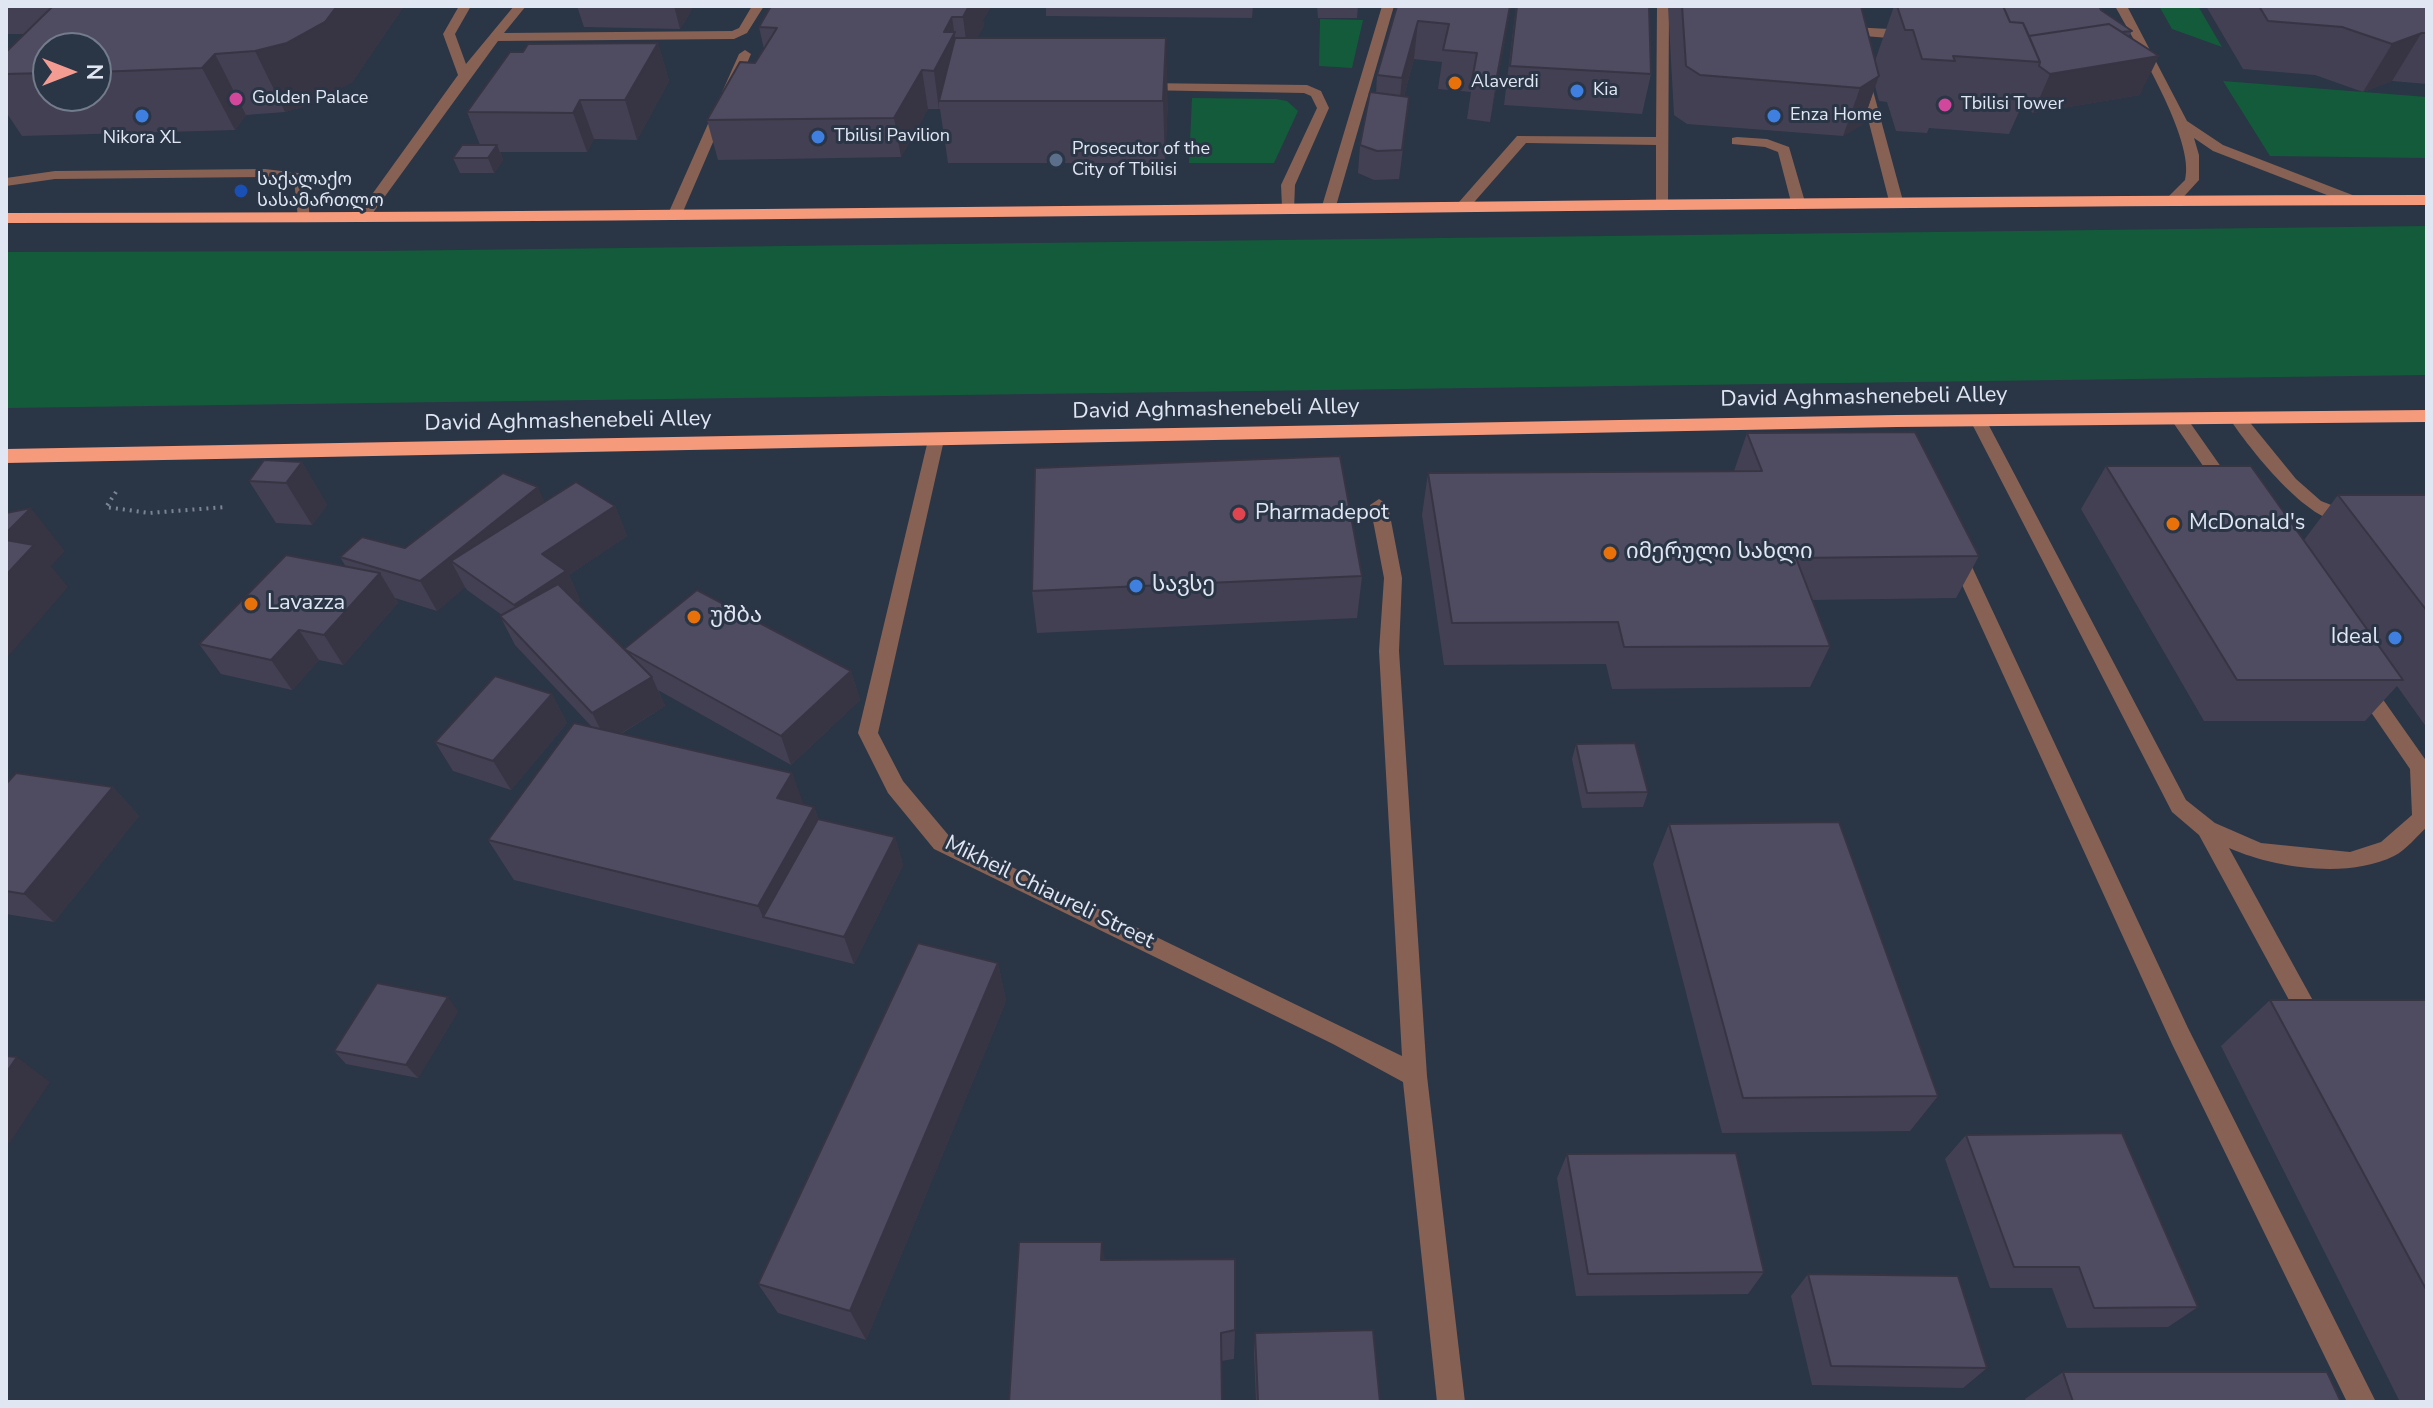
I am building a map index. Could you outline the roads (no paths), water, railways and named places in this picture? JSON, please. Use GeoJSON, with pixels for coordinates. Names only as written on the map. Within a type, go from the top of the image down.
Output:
{"type":"FeatureCollection","features":[{"type":"Feature","properties":{"kind":"highway"},"geometry":{"type":"LineString","coordinates":[[6,218],[362,218],[1896,201],[2427,200]]}},
{"type":"Feature","properties":{"kind":"highway","name":"David Aghmashenebeli Alley"},"geometry":{"type":"LineString","coordinates":[[6,456],[1897,421],[2427,416]]}},
{"type":"Feature","properties":{"kind":"street"},"geometry":{"type":"LineString","coordinates":[[464,75],[449,34],[465,6]]}},
{"type":"Feature","properties":{"kind":"street"},"geometry":{"type":"LineString","coordinates":[[362,218],[464,75],[520,6]]}},
{"type":"Feature","properties":{"kind":"street"},"geometry":{"type":"LineString","coordinates":[[494,37],[734,35],[743,30],[758,6]]}},
{"type":"Feature","properties":{"kind":"street"},"geometry":{"type":"LineString","coordinates":[[1329,206],[1388,6]]}},
{"type":"Feature","properties":{"kind":"street"},"geometry":{"type":"LineString","coordinates":[[1855,47],[1850,25],[1902,35],[1915,32],[1909,6]]}},
{"type":"Feature","properties":{"kind":"street"},"geometry":{"type":"LineString","coordinates":[[2121,6],[2182,124],[2195,168],[2190,185],[2173,200]]}},
{"type":"Feature","properties":{"kind":"street"},"geometry":{"type":"LineString","coordinates":[[1658,8],[1663,204]]}},
{"type":"Feature","properties":{"kind":"street"},"geometry":{"type":"LineString","coordinates":[[675,214],[745,54]]}},
{"type":"Feature","properties":{"kind":"street"},"geometry":{"type":"LineString","coordinates":[[1859,62],[1896,201]]}},
{"type":"Feature","properties":{"kind":"street"},"geometry":{"type":"LineString","coordinates":[[1125,87],[1278,87],[1307,89],[1316,94],[1323,108],[1288,185],[1289,207]]}},
{"type":"Feature","properties":{"kind":"street"},"geometry":{"type":"LineString","coordinates":[[2182,124],[2218,148],[2350,199]]}},
{"type":"Feature","properties":{"kind":"street"},"geometry":{"type":"LineString","coordinates":[[1464,205],[1522,139],[1663,141]]}},
{"type":"Feature","properties":{"kind":"street"},"geometry":{"type":"LineString","coordinates":[[1737,141],[1767,143],[1784,150],[1788,155],[1798,202]]}},
{"type":"Feature","properties":{"kind":"street"},"geometry":{"type":"LineString","coordinates":[[6,182],[55,175],[265,173],[301,177],[305,218]]}},
{"type":"Feature","properties":{"kind":"street"},"geometry":{"type":"LineString","coordinates":[[2178,418],[2241,509]]}},
{"type":"Feature","properties":{"kind":"street"},"geometry":{"type":"LineString","coordinates":[[2237,418],[2290,483],[2315,505],[2365,525]]}},
{"type":"Feature","properties":{"kind":"street"},"geometry":{"type":"LineString","coordinates":[[1978,420],[2179,806],[2207,829],[2259,852],[2350,861],[2388,849],[2423,818],[2420,768],[2348,665]]}},
{"type":"Feature","properties":{"kind":"street"},"geometry":{"type":"LineString","coordinates":[[1897,421],[1910,450]]}},
{"type":"Feature","properties":{"kind":"street","name":"Mikheil Chiaureli Street"},"geometry":{"type":"LineString","coordinates":[[936,440],[868,733],[895,787],[942,843],[1341,1036],[1415,1076]]}},
{"type":"Feature","properties":{"kind":"street"},"geometry":{"type":"LineString","coordinates":[[1379,505],[1393,578],[1389,651],[1415,1076],[1451,1402]]}},
{"type":"Feature","properties":{"kind":"street"},"geometry":{"type":"LineString","coordinates":[[1950,537],[2180,1036],[2362,1402]]}},
{"type":"Feature","properties":{"kind":"street"},"geometry":{"type":"LineString","coordinates":[[2207,829],[2303,1004]]}},
{"type":"Feature","properties":{"kind":"place","name":"Alaverdi"},"geometry":{"type":"Point","coordinates":[1455,83]}},
{"type":"Feature","properties":{"kind":"place","name":"Kia"},"geometry":{"type":"Point","coordinates":[1577,91]}},
{"type":"Feature","properties":{"kind":"place","name":"Golden Palace"},"geometry":{"type":"Point","coordinates":[236,99]}},
{"type":"Feature","properties":{"kind":"place","name":"Tbilisi Tower"},"geometry":{"type":"Point","coordinates":[1945,105]}},
{"type":"Feature","properties":{"kind":"place","name":"Nikora XL"},"geometry":{"type":"Point","coordinates":[142,116]}},
{"type":"Feature","properties":{"kind":"place","name":"Enza Home"},"geometry":{"type":"Point","coordinates":[1774,116]}},
{"type":"Feature","properties":{"kind":"place","name":"Tbilisi Pavilion"},"geometry":{"type":"Point","coordinates":[818,137]}},
{"type":"Feature","properties":{"kind":"place","name":"Prosecutor of the City of Tbilisi"},"geometry":{"type":"Point","coordinates":[1056,160]}},
{"type":"Feature","properties":{"kind":"place","name":"საქალაქო სასამართლო"},"geometry":{"type":"Point","coordinates":[241,191]}},
{"type":"Feature","properties":{"kind":"place","name":"Pharmadepot"},"geometry":{"type":"Point","coordinates":[1239,514]}},
{"type":"Feature","properties":{"kind":"place","name":"McDonald's"},"geometry":{"type":"Point","coordinates":[2173,524]}},
{"type":"Feature","properties":{"kind":"place","name":"იმერული სახლი"},"geometry":{"type":"Point","coordinates":[1610,553]}},
{"type":"Feature","properties":{"kind":"place","name":"სავსე"},"geometry":{"type":"Point","coordinates":[1136,586]}},
{"type":"Feature","properties":{"kind":"place","name":"Lavazza"},"geometry":{"type":"Point","coordinates":[251,604]}},
{"type":"Feature","properties":{"kind":"place","name":"უშბა"},"geometry":{"type":"Point","coordinates":[694,617]}},
{"type":"Feature","properties":{"kind":"place","name":"Ideal"},"geometry":{"type":"Point","coordinates":[2395,638]}}]}
